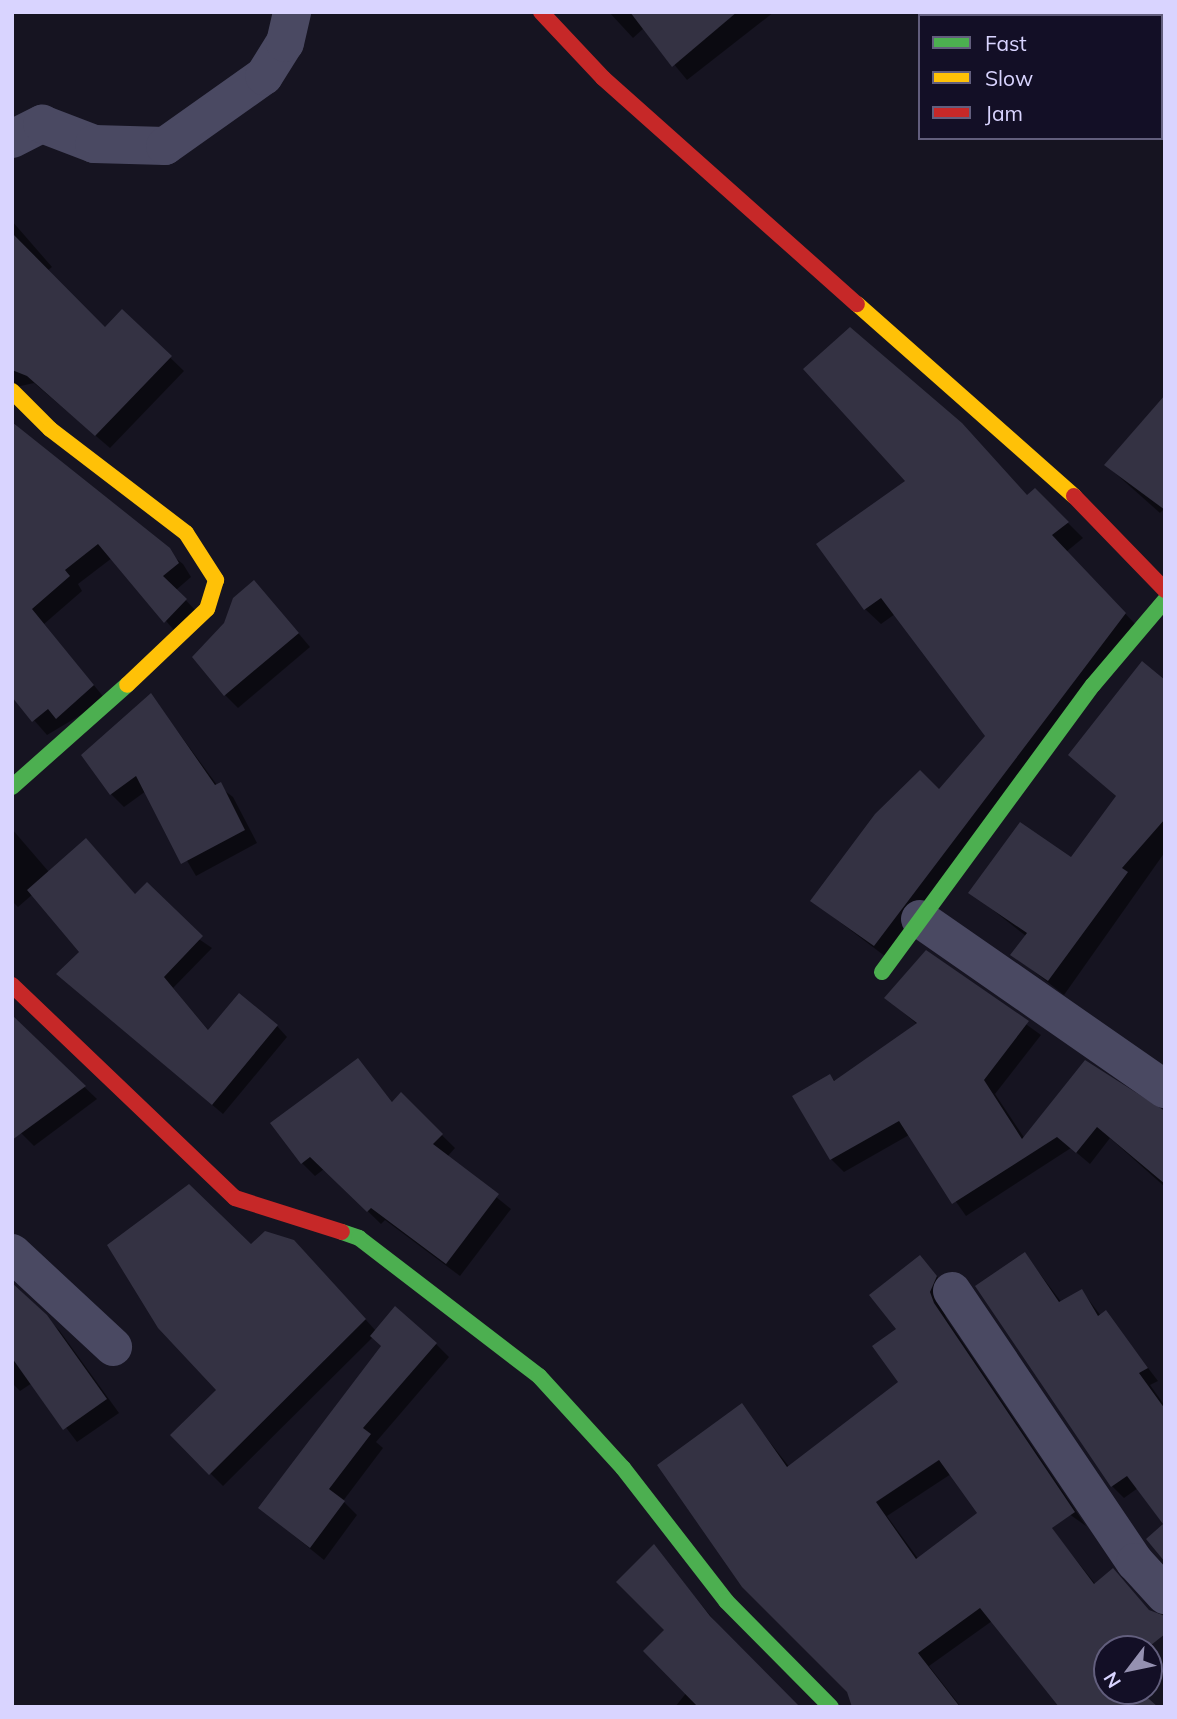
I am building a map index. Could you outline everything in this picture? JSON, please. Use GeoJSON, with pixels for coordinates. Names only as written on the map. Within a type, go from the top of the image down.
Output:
{"type":"FeatureCollection","features":[{"type":"Feature","properties":{"kind":"street"},"geometry":{"type":"LineString","coordinates":[[12,139],[42,124],[94,144],[165,146],[264,76],[285,43],[292,12]]}},
{"type":"Feature","properties":{"kind":"street"},"geometry":{"type":"LineString","coordinates":[[541,12],[603,78],[767,226],[1046,467],[1165,590]]}},
{"type":"Feature","properties":{"kind":"street"},"geometry":{"type":"LineString","coordinates":[[12,391],[50,429],[186,533],[216,580],[207,610],[187,632],[12,787]]}},
{"type":"Feature","properties":{"kind":"street"},"geometry":{"type":"LineString","coordinates":[[882,972],[1093,685],[1165,600]]}},
{"type":"Feature","properties":{"kind":"street"},"geometry":{"type":"LineString","coordinates":[[920,919],[1165,1089]]}},
{"type":"Feature","properties":{"kind":"street"},"geometry":{"type":"LineString","coordinates":[[12,985],[235,1198],[359,1238],[539,1376],[623,1468],[726,1601],[831,1707]]}},
{"type":"Feature","properties":{"kind":"street"},"geometry":{"type":"LineString","coordinates":[[12,1253],[113,1347]]}},
{"type":"Feature","properties":{"kind":"street"},"geometry":{"type":"LineString","coordinates":[[951,1291],[1135,1562],[1165,1595]]}},
{"type":"Feature","properties":{"kind":"building"},"geometry":{"type":"Polygon","coordinates":[[[630,12],[737,12],[672,67],[630,12]]]}},
{"type":"Feature","properties":{"kind":"building"},"geometry":{"type":"Polygon","coordinates":[[[12,233],[105,327],[122,309],[172,356],[95,436],[27,376],[12,370],[12,233]]]}},
{"type":"Feature","properties":{"kind":"building"},"geometry":{"type":"Polygon","coordinates":[[[850,327],[962,423],[1027,495],[1035,488],[1069,522],[1052,535],[1126,613],[874,946],[810,901],[875,814],[920,770],[939,789],[985,736],[881,598],[864,610],[816,544],[905,481],[803,369],[850,327]]]}},
{"type":"Feature","properties":{"kind":"building"},"geometry":{"type":"Polygon","coordinates":[[[1165,395],[1165,510],[1104,465],[1165,395]]]}},
{"type":"Feature","properties":{"kind":"building"},"geometry":{"type":"Polygon","coordinates":[[[12,422],[170,548],[179,563],[163,576],[187,599],[164,623],[98,544],[65,570],[70,576],[32,609],[94,685],[56,719],[48,709],[32,722],[12,697],[12,422]]]}},
{"type":"Feature","properties":{"kind":"building"},"geometry":{"type":"Polygon","coordinates":[[[254,580],[299,633],[224,696],[192,657],[224,623],[233,598],[254,580]]]}},
{"type":"Feature","properties":{"kind":"building"},"geometry":{"type":"Polygon","coordinates":[[[1142,661],[1165,680],[1165,819],[1122,868],[1128,872],[1048,981],[1010,955],[1027,933],[968,893],[1020,822],[1071,857],[1116,796],[1068,755],[1142,661]]]}},
{"type":"Feature","properties":{"kind":"building"},"geometry":{"type":"Polygon","coordinates":[[[151,693],[215,785],[221,782],[245,830],[181,864],[136,776],[110,795],[81,755],[151,693]]]}},
{"type":"Feature","properties":{"kind":"building"},"geometry":{"type":"Polygon","coordinates":[[[86,838],[135,894],[147,882],[203,936],[164,977],[208,1030],[239,993],[278,1025],[212,1105],[56,974],[79,952],[27,890],[86,838]]]}},
{"type":"Feature","properties":{"kind":"building"},"geometry":{"type":"Polygon","coordinates":[[[926,950],[1029,1021],[984,1080],[1022,1139],[1085,1060],[1165,1111],[1165,1184],[1097,1127],[1076,1153],[1057,1137],[952,1204],[899,1121],[830,1160],[792,1096],[830,1074],[834,1081],[917,1023],[884,998],[926,950]]]}},
{"type":"Feature","properties":{"kind":"building"},"geometry":{"type":"Polygon","coordinates":[[[12,1015],[86,1086],[12,1140],[12,1015]]]}},
{"type":"Feature","properties":{"kind":"building"},"geometry":{"type":"Polygon","coordinates":[[[358,1058],[392,1102],[401,1092],[443,1134],[433,1144],[499,1194],[446,1264],[371,1208],[367,1212],[310,1157],[301,1164],[270,1123],[358,1058]]]}},
{"type":"Feature","properties":{"kind":"building"},"geometry":{"type":"Polygon","coordinates":[[[189,1184],[251,1244],[265,1231],[294,1240],[366,1319],[209,1475],[170,1435],[216,1390],[158,1328],[107,1245],[189,1184]]]}},
{"type":"Feature","properties":{"kind":"building"},"geometry":{"type":"Polygon","coordinates":[[[1025,1252],[1059,1302],[1082,1289],[1098,1316],[1106,1310],[1148,1368],[1139,1373],[1165,1409],[1165,1562],[1146,1539],[1163,1524],[1127,1476],[1111,1487],[975,1286],[1025,1252]]]}},
{"type":"Feature","properties":{"kind":"building"},"geometry":{"type":"Polygon","coordinates":[[[920,1255],[937,1276],[930,1292],[934,1303],[1075,1512],[1052,1528],[1094,1584],[1113,1568],[1149,1610],[1165,1616],[1163,1636],[1093,1635],[1093,1705],[1158,1707],[1059,1707],[980,1608],[918,1653],[960,1707],[852,1707],[847,1692],[742,1587],[657,1465],[742,1403],[787,1467],[898,1382],[872,1346],[896,1329],[869,1295],[920,1255]],[[939,1460],[876,1502],[916,1559],[977,1513],[939,1460]]]}},
{"type":"Feature","properties":{"kind":"building"},"geometry":{"type":"Polygon","coordinates":[[[12,1283],[47,1315],[107,1399],[63,1430],[12,1358],[12,1283]]]}},
{"type":"Feature","properties":{"kind":"building"},"geometry":{"type":"Polygon","coordinates":[[[395,1306],[437,1343],[363,1428],[371,1434],[329,1489],[345,1501],[310,1548],[258,1508],[381,1346],[370,1336],[395,1306]]]}},
{"type":"Feature","properties":{"kind":"building"},"geometry":{"type":"Polygon","coordinates":[[[654,1544],[710,1616],[800,1707],[698,1707],[643,1651],[664,1630],[616,1582],[654,1544]]]}},
{"type":"Feature","properties":{"kind":"traffic: fast"},"geometry":{"type":"LineString","coordinates":[[882,972],[1093,685],[1165,600]]}},
{"type":"Feature","properties":{"kind":"traffic: fast"},"geometry":{"type":"LineString","coordinates":[[12,787],[127,685]]}},
{"type":"Feature","properties":{"kind":"traffic: fast"},"geometry":{"type":"LineString","coordinates":[[342,1232],[359,1238],[539,1376],[623,1468],[726,1601],[831,1707]]}},
{"type":"Feature","properties":{"kind":"traffic: slow"},"geometry":{"type":"LineString","coordinates":[[857,304],[1074,496]]}},
{"type":"Feature","properties":{"kind":"traffic: slow"},"geometry":{"type":"LineString","coordinates":[[12,391],[50,429],[186,533],[216,580],[207,609],[127,685]]}},
{"type":"Feature","properties":{"kind":"traffic: jam"},"geometry":{"type":"LineString","coordinates":[[541,12],[603,78],[857,304]]}},
{"type":"Feature","properties":{"kind":"traffic: jam"},"geometry":{"type":"LineString","coordinates":[[1074,496],[1165,590]]}},
{"type":"Feature","properties":{"kind":"traffic: jam"},"geometry":{"type":"LineString","coordinates":[[12,985],[235,1198],[342,1232]]}}]}
